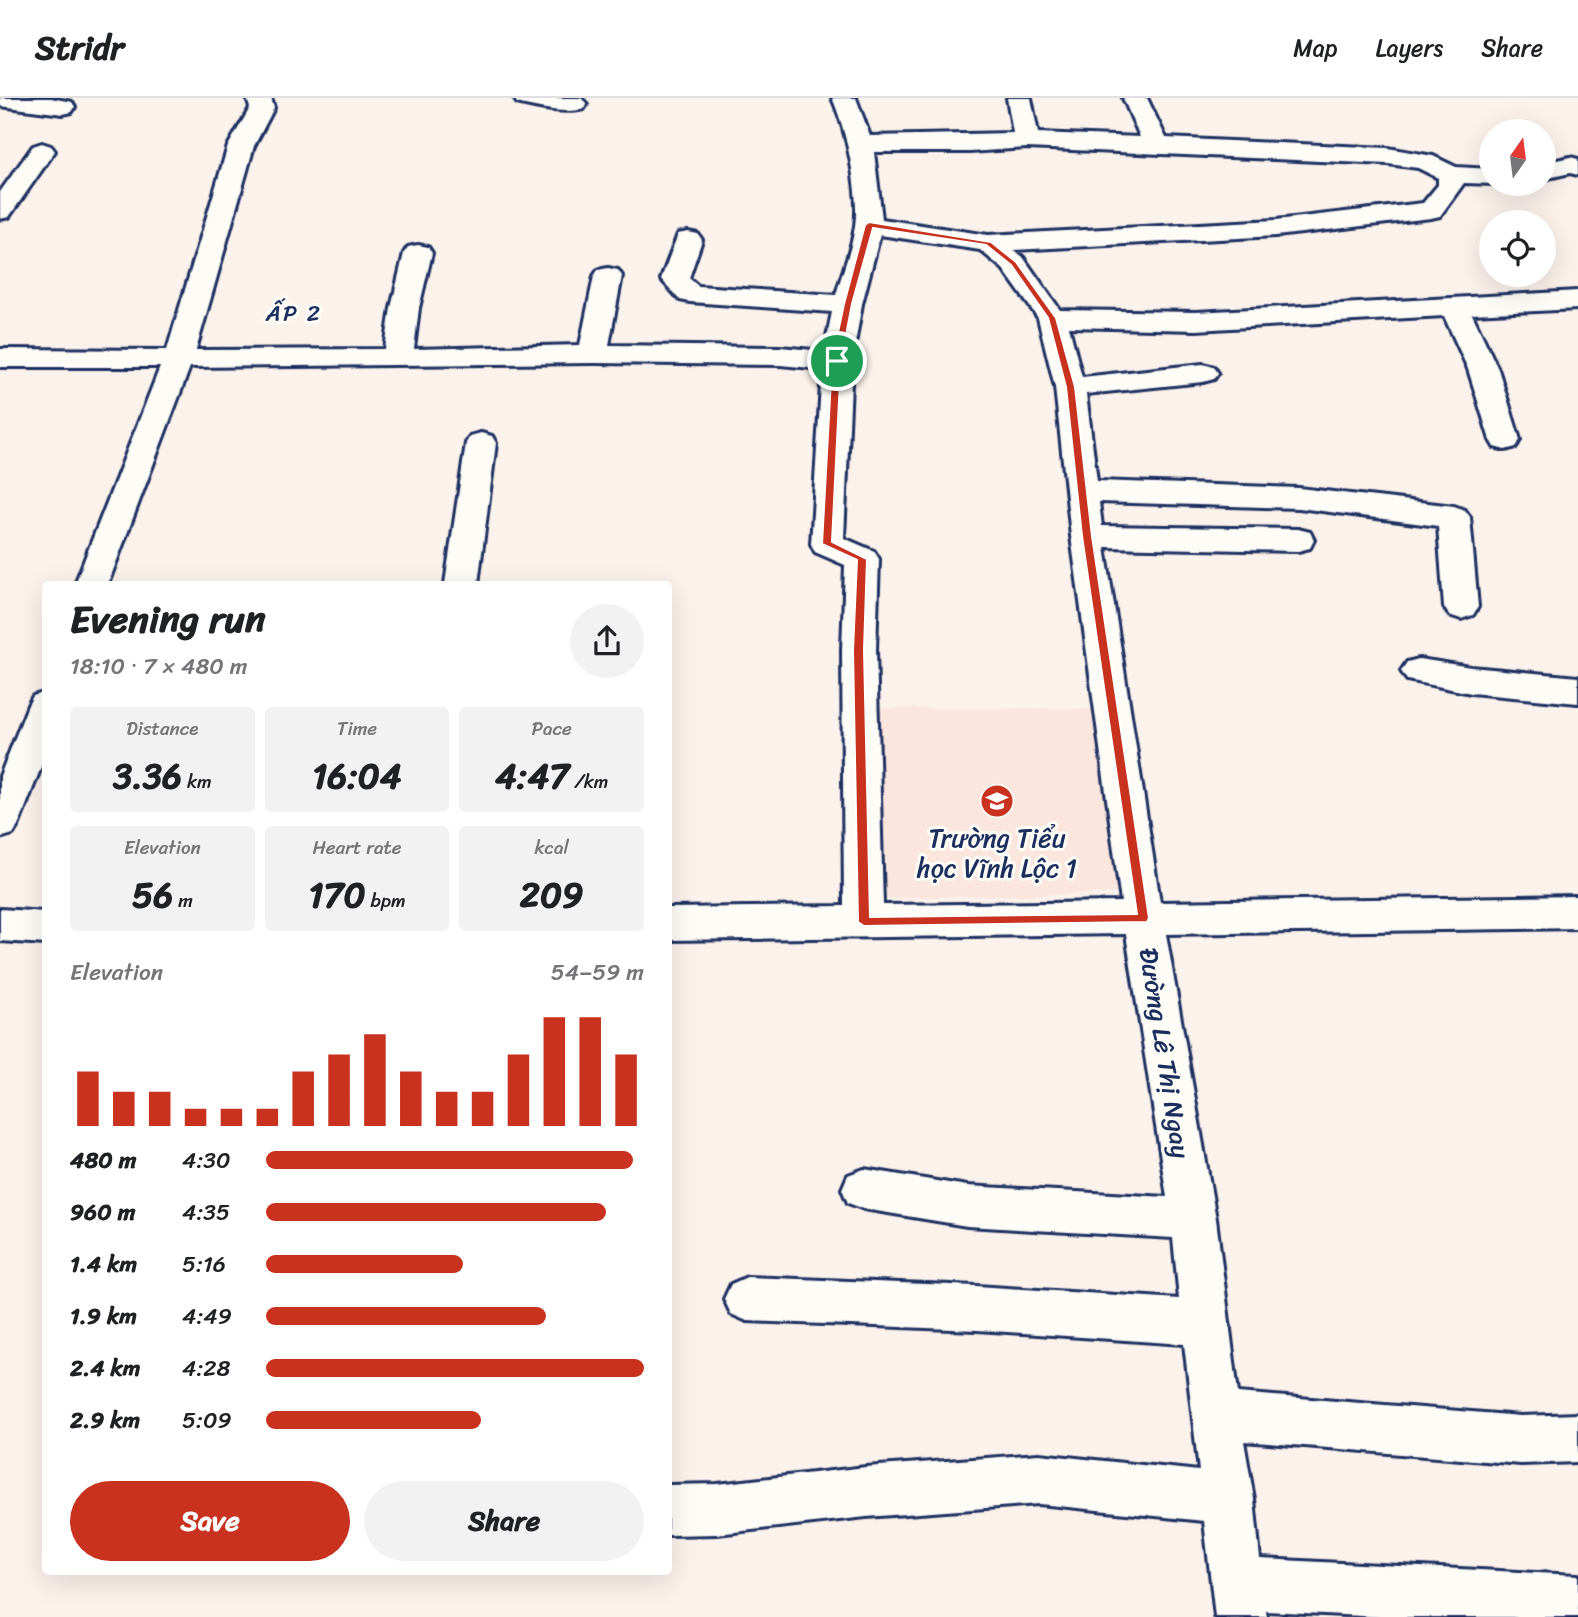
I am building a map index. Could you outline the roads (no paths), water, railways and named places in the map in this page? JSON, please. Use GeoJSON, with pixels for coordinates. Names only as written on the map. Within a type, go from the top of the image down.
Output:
{"type":"FeatureCollection","features":[{"type":"Feature","properties":{"kind":"street"},"geometry":{"type":"LineString","coordinates":[[93,581],[179,357],[241,146],[262,108],[259,98]]}},
{"type":"Feature","properties":{"kind":"street"},"geometry":{"type":"LineString","coordinates":[[526,98],[575,104]]}},
{"type":"Feature","properties":{"kind":"street"},"geometry":{"type":"LineString","coordinates":[[844,98],[859,144],[870,212],[837,361],[827,544],[862,559],[859,650],[864,922]]}},
{"type":"Feature","properties":{"kind":"street"},"geometry":{"type":"LineString","coordinates":[[1019,98],[1027,140]]}},
{"type":"Feature","properties":{"kind":"street"},"geometry":{"type":"LineString","coordinates":[[1135,98],[1156,145]]}},
{"type":"Feature","properties":{"kind":"street"},"geometry":{"type":"LineString","coordinates":[[0,99],[63,107]]}},
{"type":"Feature","properties":{"kind":"street"},"geometry":{"type":"LineString","coordinates":[[859,144],[970,144],[1027,140],[1388,156],[1424,162],[1451,174],[1479,176]]}},
{"type":"Feature","properties":{"kind":"street"},"geometry":{"type":"LineString","coordinates":[[0,211],[42,150]]}},
{"type":"Feature","properties":{"kind":"street"},"geometry":{"type":"LineString","coordinates":[[1556,168],[1570,165],[1578,167]]}},
{"type":"Feature","properties":{"kind":"street"},"geometry":{"type":"LineString","coordinates":[[869,225],[989,243],[1276,228],[1431,210],[1451,186],[1451,174]]}},
{"type":"Feature","properties":{"kind":"street"},"geometry":{"type":"LineString","coordinates":[[688,240],[675,279],[690,294],[848,304]]}},
{"type":"Feature","properties":{"kind":"street"},"geometry":{"type":"LineString","coordinates":[[989,243],[1013,263],[1052,318],[1070,387],[1087,536],[1143,918],[1578,912]]}},
{"type":"Feature","properties":{"kind":"street"},"geometry":{"type":"LineString","coordinates":[[398,358],[405,308],[418,253]]}},
{"type":"Feature","properties":{"kind":"street"},"geometry":{"type":"LineString","coordinates":[[593,354],[608,276]]}},
{"type":"Feature","properties":{"kind":"street"},"geometry":{"type":"LineString","coordinates":[[1052,318],[1196,321],[1578,300]]}},
{"type":"Feature","properties":{"kind":"street"},"geometry":{"type":"LineString","coordinates":[[1454,306],[1483,369],[1505,440]]}},
{"type":"Feature","properties":{"kind":"street"},"geometry":{"type":"LineString","coordinates":[[0,358],[398,358],[593,354],[780,356],[837,361]]}},
{"type":"Feature","properties":{"kind":"street"},"geometry":{"type":"LineString","coordinates":[[1070,387],[1203,373]]}},
{"type":"Feature","properties":{"kind":"street"},"geometry":{"type":"LineString","coordinates":[[461,581],[481,443]]}},
{"type":"Feature","properties":{"kind":"street"},"geometry":{"type":"LineString","coordinates":[[1081,491],[1299,498],[1454,517],[1461,607]]}},
{"type":"Feature","properties":{"kind":"street"},"geometry":{"type":"LineString","coordinates":[[1087,536],[1298,540]]}},
{"type":"Feature","properties":{"kind":"street"},"geometry":{"type":"LineString","coordinates":[[1419,671],[1471,680],[1578,690]]}},
{"type":"Feature","properties":{"kind":"street"},"geometry":{"type":"LineString","coordinates":[[0,824],[42,715]]}},
{"type":"Feature","properties":{"kind":"street","name":"Đường Lê Thị Ngay"},"geometry":{"type":"LineString","coordinates":[[672,924],[1143,918],[1193,1219],[1240,1600]]}},
{"type":"Feature","properties":{"kind":"street"},"geometry":{"type":"LineString","coordinates":[[0,925],[42,928]]}},
{"type":"Feature","properties":{"kind":"street"},"geometry":{"type":"LineString","coordinates":[[864,1189],[967,1206],[1193,1219]]}},
{"type":"Feature","properties":{"kind":"street"},"geometry":{"type":"LineString","coordinates":[[747,1299],[987,1307],[1206,1324]]}},
{"type":"Feature","properties":{"kind":"street"},"geometry":{"type":"LineString","coordinates":[[1218,1415],[1521,1440],[1578,1437]]}},
{"type":"Feature","properties":{"kind":"street"},"geometry":{"type":"LineString","coordinates":[[672,1510],[717,1509],[866,1492],[1039,1479],[1228,1499]]}},
{"type":"Feature","properties":{"kind":"street"},"geometry":{"type":"LineString","coordinates":[[1240,1600],[1578,1601]]}},
{"type":"Feature","properties":{"kind":"place","name":"Trường Tiểu học Vĩnh Lộc 1"},"geometry":{"type":"Point","coordinates":[997,801]}},
{"type":"Feature","properties":{"kind":"district","name":"ẤP 2"},"geometry":{"type":"Point","coordinates":[294,313]}}]}
